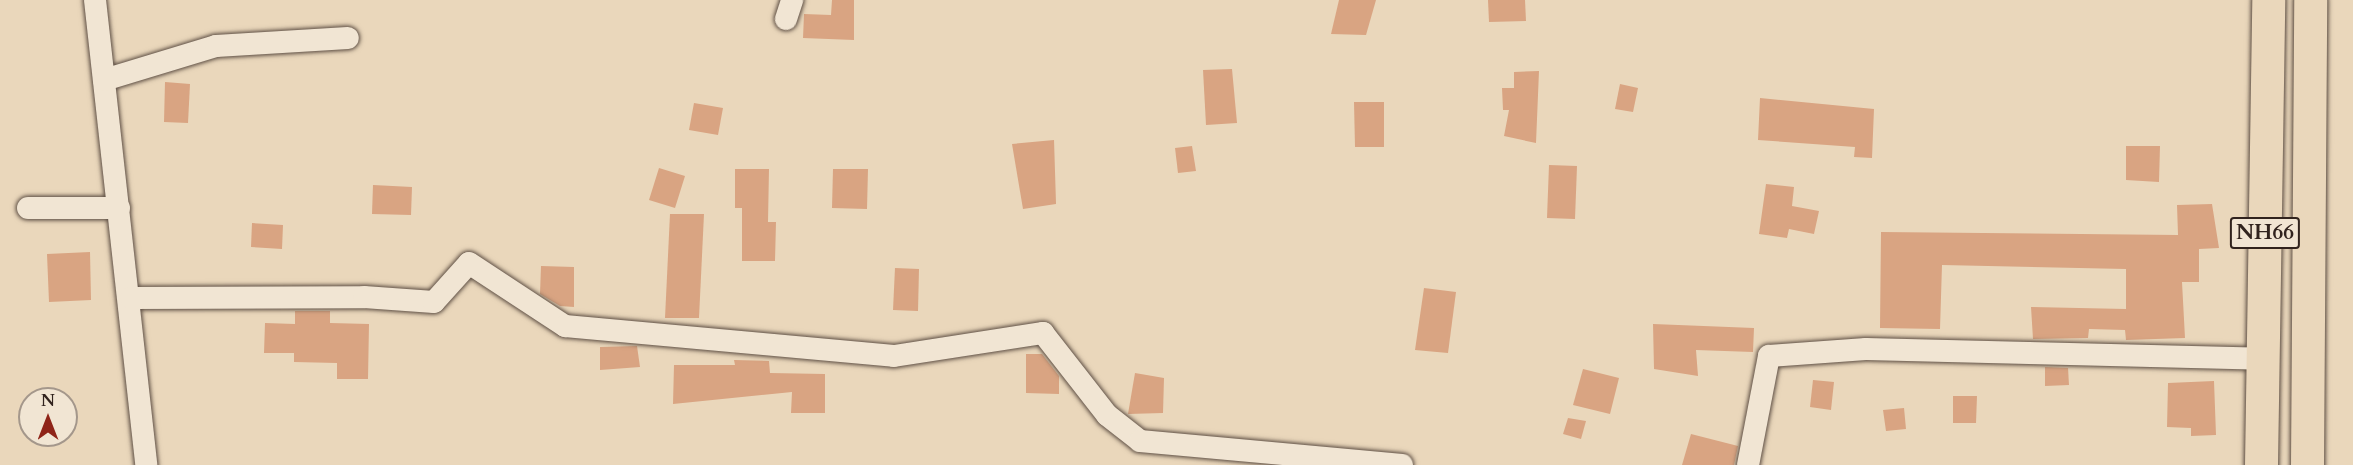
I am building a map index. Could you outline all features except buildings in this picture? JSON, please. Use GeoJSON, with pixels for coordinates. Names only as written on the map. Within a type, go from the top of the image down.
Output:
{"type":"FeatureCollection","features":[{"type":"Feature","properties":{"kind":"highway","name":"NH66"},"geometry":{"type":"LineString","coordinates":[[2261,465],[2268,0]]}},
{"type":"Feature","properties":{"kind":"highway","name":"NH66"},"geometry":{"type":"LineString","coordinates":[[2307,465],[2310,0]]}},
{"type":"Feature","properties":{"kind":"street"},"geometry":{"type":"LineString","coordinates":[[95,0],[131,298],[146,465]]}},
{"type":"Feature","properties":{"kind":"street"},"geometry":{"type":"LineString","coordinates":[[104,80],[216,46],[348,38]]}},
{"type":"Feature","properties":{"kind":"street"},"geometry":{"type":"LineString","coordinates":[[28,208],[119,208]]}},
{"type":"Feature","properties":{"kind":"street"},"geometry":{"type":"LineString","coordinates":[[131,298],[364,297],[434,302],[469,263],[565,326],[894,356],[1043,333],[1107,415],[1140,441],[1402,465]]}},
{"type":"Feature","properties":{"kind":"street"},"geometry":{"type":"LineString","coordinates":[[1748,465],[1769,356],[1866,350],[2263,359]]}}]}
